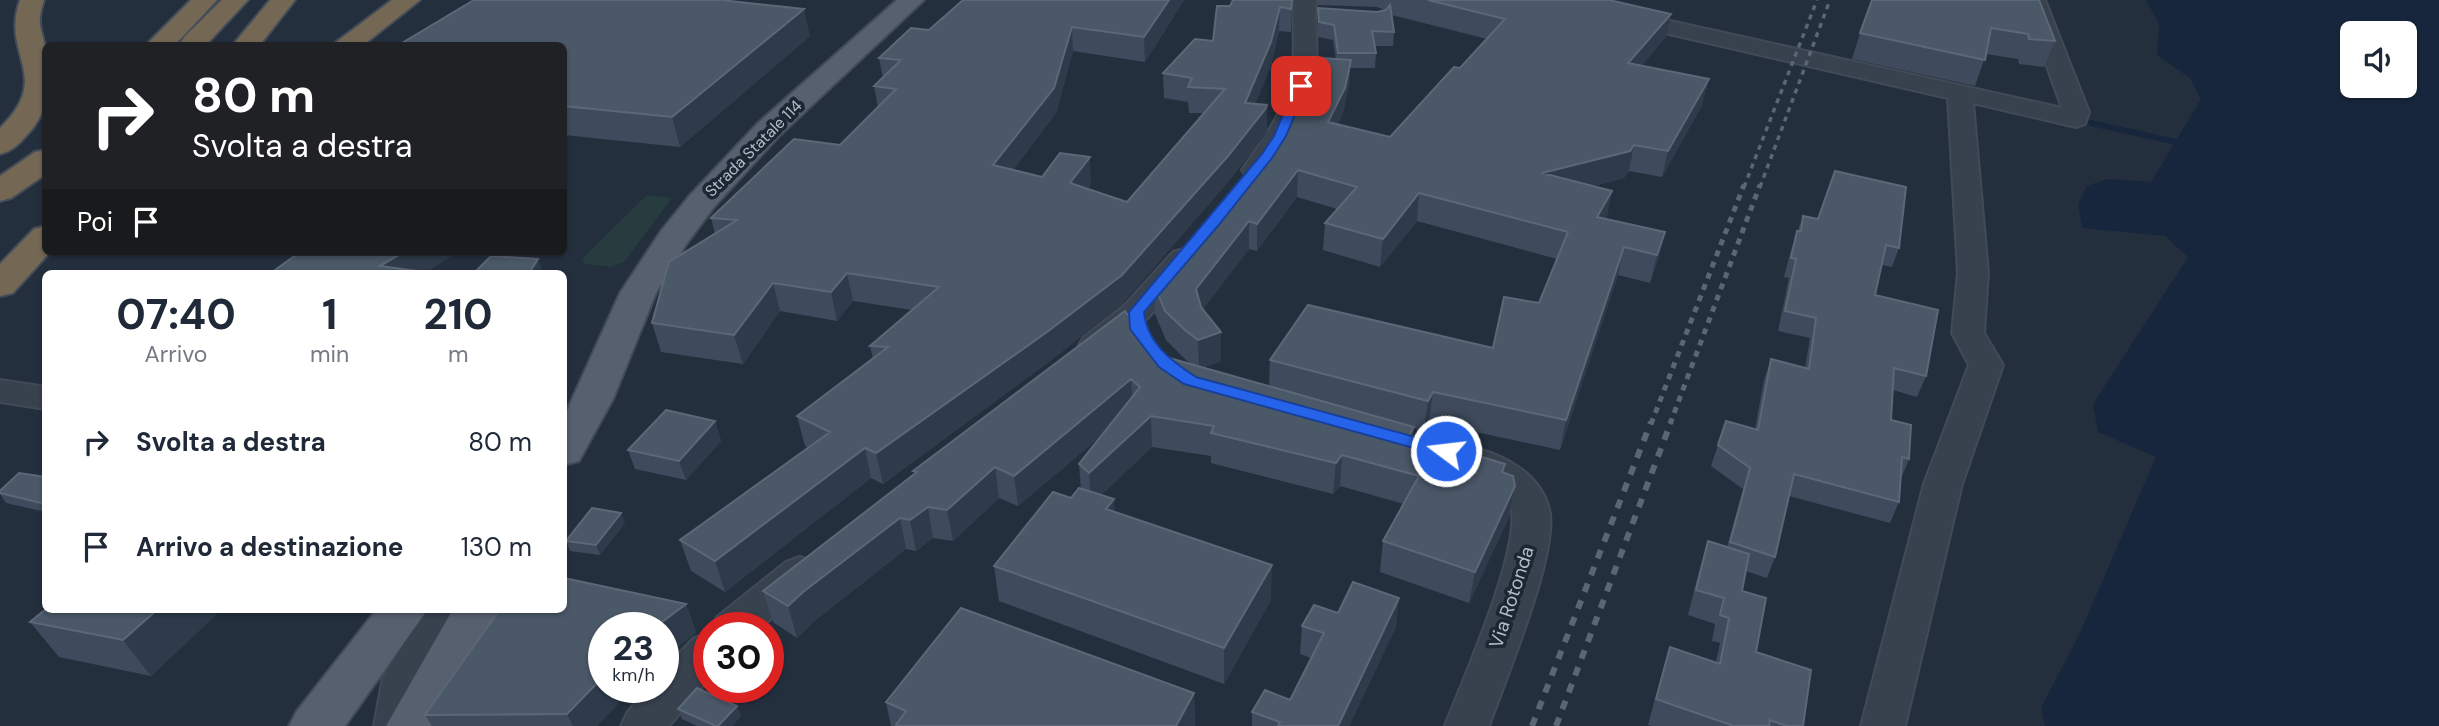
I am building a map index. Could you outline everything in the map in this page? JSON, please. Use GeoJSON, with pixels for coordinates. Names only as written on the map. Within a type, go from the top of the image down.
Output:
{"type":"FeatureCollection","features":[{"type":"Feature","properties":{"kind":"highway"},"geometry":{"type":"LineString","coordinates":[[0,145],[29,116],[42,91],[41,71],[25,24],[25,17],[33,0]]}},
{"type":"Feature","properties":{"kind":"highway"},"geometry":{"type":"LineString","coordinates":[[162,42],[205,0]]}},
{"type":"Feature","properties":{"kind":"highway"},"geometry":{"type":"LineString","coordinates":[[194,42],[236,0]]}},
{"type":"Feature","properties":{"kind":"highway"},"geometry":{"type":"LineString","coordinates":[[248,42],[283,0]]}},
{"type":"Feature","properties":{"kind":"highway"},"geometry":{"type":"LineString","coordinates":[[350,42],[408,0]]}},
{"type":"Feature","properties":{"kind":"highway"},"geometry":{"type":"LineString","coordinates":[[0,164],[42,136]]}},
{"type":"Feature","properties":{"kind":"highway"},"geometry":{"type":"LineString","coordinates":[[0,191],[42,162]]}},
{"type":"Feature","properties":{"kind":"highway"},"geometry":{"type":"LineString","coordinates":[[0,285],[42,239]]}},
{"type":"Feature","properties":{"kind":"main road","name":"Strada Statale 114"},"geometry":{"type":"LineString","coordinates":[[623,321],[679,229],[726,172],[756,140],[912,0]]}},
{"type":"Feature","properties":{"kind":"main road"},"geometry":{"type":"LineString","coordinates":[[567,393],[623,321]]}},
{"type":"Feature","properties":{"kind":"main road"},"geometry":{"type":"LineString","coordinates":[[567,446],[596,393],[623,321]]}},
{"type":"Feature","properties":{"kind":"main road"},"geometry":{"type":"LineString","coordinates":[[315,726],[401,613]]}},
{"type":"Feature","properties":{"kind":"main road"},"geometry":{"type":"LineString","coordinates":[[412,726],[475,613]]}},
{"type":"Feature","properties":{"kind":"street"},"geometry":{"type":"LineString","coordinates":[[1547,0],[1646,20],[1960,95],[2076,119],[2077,112],[2034,0]]}},
{"type":"Feature","properties":{"kind":"street"},"geometry":{"type":"LineString","coordinates":[[1240,190],[1274,146],[1295,103],[1304,74],[1313,9]]}},
{"type":"Feature","properties":{"kind":"street"},"geometry":{"type":"LineString","coordinates":[[1883,726],[1942,484],[1986,365],[1968,333],[1973,273],[1960,95]]}},
{"type":"Feature","properties":{"kind":"street"},"geometry":{"type":"LineString","coordinates":[[1064,370],[1136,312],[1203,235]]}},
{"type":"Feature","properties":{"kind":"street"},"geometry":{"type":"LineString","coordinates":[[1136,312],[1138,329],[1151,347]]}},
{"type":"Feature","properties":{"kind":"street"},"geometry":{"type":"LineString","coordinates":[[0,391],[42,397]]}},
{"type":"Feature","properties":{"kind":"street","name":"Via Rotonda"},"geometry":{"type":"LineString","coordinates":[[1446,451],[1484,464],[1512,481],[1530,508],[1532,524],[1526,559],[1467,726]]}},
{"type":"Feature","properties":{"kind":"street"},"geometry":{"type":"LineString","coordinates":[[752,612],[830,548]]}},
{"type":"Feature","properties":{"kind":"street"},"geometry":{"type":"LineString","coordinates":[[396,726],[405,677],[444,613]]}},
{"type":"Feature","properties":{"kind":"street"},"geometry":{"type":"LineString","coordinates":[[643,726],[693,667]]}},
{"type":"Feature","properties":{"kind":"green space"},"geometry":{"type":"Polygon","coordinates":[[[647,195],[672,198],[624,262],[611,267],[585,264],[582,259],[647,195]]]}},
{"type":"Feature","properties":{"kind":"water"},"geometry":{"type":"Polygon","coordinates":[[[2146,0],[2439,0],[2439,726],[2045,726],[2041,708],[2079,635],[2156,457],[2098,432],[2093,404],[2188,257],[2165,236],[2082,228],[2078,204],[2087,186],[2107,179],[2151,182],[2201,99],[2190,78],[2157,55],[2159,24],[2146,0]]]}},
{"type":"Feature","properties":{"kind":"building"},"geometry":{"type":"Polygon","coordinates":[[[474,0],[721,0],[804,9],[672,117],[567,106],[567,42],[404,42],[474,0]]]}},
{"type":"Feature","properties":{"kind":"building"},"geometry":{"type":"Polygon","coordinates":[[[963,0],[1169,0],[1144,37],[1072,27],[1054,88],[993,165],[1042,177],[1060,153],[1090,157],[1070,183],[1127,202],[1225,89],[1188,87],[1192,78],[1163,73],[1195,39],[1213,41],[1217,6],[1230,6],[1233,0],[1292,0],[1291,9],[1280,7],[1271,42],[1245,103],[1267,105],[1266,108],[1228,156],[1122,275],[1047,332],[876,453],[865,448],[715,561],[680,540],[830,432],[797,416],[888,347],[870,346],[939,287],[847,273],[831,292],[773,283],[734,335],[652,323],[669,262],[737,220],[711,218],[794,139],[840,145],[896,89],[874,86],[901,60],[879,58],[911,28],[929,30],[963,0]]]}},
{"type":"Feature","properties":{"kind":"building"},"geometry":{"type":"Polygon","coordinates":[[[1428,0],[1609,0],[1671,14],[1628,63],[1709,79],[1668,151],[1634,145],[1630,151],[1542,173],[1612,191],[1597,217],[1665,232],[1657,255],[1624,247],[1566,420],[1433,392],[1428,401],[1270,360],[1308,305],[1493,348],[1504,297],[1539,303],[1568,232],[1419,193],[1383,239],[1325,223],[1357,187],[1298,170],[1257,224],[1249,221],[1196,289],[1201,307],[1221,332],[1198,340],[1165,311],[1154,285],[1224,206],[1275,142],[1309,90],[1321,58],[1351,60],[1345,88],[1328,122],[1390,137],[1454,67],[1460,68],[1505,19],[1428,0]]]}},
{"type":"Feature","properties":{"kind":"building"},"geometry":{"type":"Polygon","coordinates":[[[1872,0],[2039,0],[2055,41],[2029,39],[2028,34],[1991,28],[1985,60],[1860,33],[1872,0]]]}},
{"type":"Feature","properties":{"kind":"building"},"geometry":{"type":"Polygon","coordinates":[[[1390,5],[1394,32],[1372,31],[1376,53],[1338,53],[1334,25],[1319,22],[1318,8],[1377,12],[1386,10],[1390,5]]]}},
{"type":"Feature","properties":{"kind":"building"},"geometry":{"type":"Polygon","coordinates":[[[1835,171],[1906,187],[1899,248],[1886,245],[1875,295],[1938,310],[1926,376],[1894,368],[1891,420],[1911,425],[1909,459],[1902,457],[1899,502],[1794,474],[1775,557],[1730,542],[1750,468],[1718,445],[1726,421],[1758,430],[1771,359],[1809,369],[1816,318],[1785,311],[1796,259],[1791,258],[1797,231],[1801,231],[1803,216],[1818,219],[1835,171]]]}},
{"type":"Feature","properties":{"kind":"building"},"geometry":{"type":"Polygon","coordinates":[[[294,256],[397,256],[380,266],[409,270],[275,270],[294,256]]]}},
{"type":"Feature","properties":{"kind":"building"},"geometry":{"type":"Polygon","coordinates":[[[491,256],[538,259],[531,270],[477,270],[491,256]]]}},
{"type":"Feature","properties":{"kind":"building"},"geometry":{"type":"Polygon","coordinates":[[[1125,311],[1147,340],[1163,352],[1155,354],[1414,427],[1409,435],[1505,464],[1502,472],[1513,476],[1515,486],[1475,572],[1383,541],[1419,476],[1342,455],[1336,463],[1211,433],[1214,426],[1151,416],[1089,473],[1079,464],[1140,387],[1131,379],[1014,476],[995,467],[947,510],[928,507],[910,520],[900,518],[788,606],[763,591],[917,472],[913,471],[1125,311]]]}},
{"type":"Feature","properties":{"kind":"building"},"geometry":{"type":"Polygon","coordinates":[[[666,410],[715,421],[679,461],[628,450],[666,410]]]}},
{"type":"Feature","properties":{"kind":"building"},"geometry":{"type":"Polygon","coordinates":[[[19,473],[42,476],[41,503],[0,491],[19,473]]]}},
{"type":"Feature","properties":{"kind":"building"},"geometry":{"type":"Polygon","coordinates":[[[1079,488],[1114,499],[1106,509],[1272,565],[1224,648],[994,566],[1053,492],[1071,498],[1079,488]]]}},
{"type":"Feature","properties":{"kind":"building"},"geometry":{"type":"Polygon","coordinates":[[[592,508],[621,513],[596,545],[567,540],[592,508]]]}},
{"type":"Feature","properties":{"kind":"building"},"geometry":{"type":"Polygon","coordinates":[[[1708,541],[1749,554],[1742,591],[1766,598],[1756,652],[1811,670],[1803,726],[1787,726],[1770,720],[1769,726],[1734,726],[1656,699],[1670,647],[1720,664],[1729,618],[1720,615],[1724,598],[1696,590],[1708,541]]]}},
{"type":"Feature","properties":{"kind":"building"},"geometry":{"type":"Polygon","coordinates":[[[567,579],[686,604],[675,612],[588,612],[588,692],[567,714],[425,715],[497,613],[567,613],[567,579]]]}},
{"type":"Feature","properties":{"kind":"building"},"geometry":{"type":"Polygon","coordinates":[[[1353,582],[1399,598],[1338,726],[1278,726],[1280,722],[1252,712],[1265,690],[1290,700],[1324,633],[1302,626],[1314,605],[1338,613],[1353,582]]]}},
{"type":"Feature","properties":{"kind":"building"},"geometry":{"type":"Polygon","coordinates":[[[961,608],[1194,693],[1176,726],[896,725],[906,711],[886,702],[961,608]]]}},
{"type":"Feature","properties":{"kind":"building"},"geometry":{"type":"Polygon","coordinates":[[[42,612],[153,613],[123,640],[30,622],[42,612]]]}},
{"type":"Feature","properties":{"kind":"building"},"geometry":{"type":"Polygon","coordinates":[[[693,692],[693,703],[730,703],[737,706],[718,726],[678,709],[693,692]]]}},
{"type":"Feature","properties":{"kind":"waterway"},"geometry":{"type":"LineString","coordinates":[[2091,123],[2176,142]]}},
{"type":"Feature","properties":{"kind":"railway"},"geometry":{"type":"LineString","coordinates":[[1744,187],[1817,0]]}},
{"type":"Feature","properties":{"kind":"railway"},"geometry":{"type":"LineString","coordinates":[[1760,187],[1830,0]]}},
{"type":"Feature","properties":{"kind":"railway"},"geometry":{"type":"LineString","coordinates":[[1651,424],[1744,185]]}},
{"type":"Feature","properties":{"kind":"railway"},"geometry":{"type":"LineString","coordinates":[[1670,424],[1760,185]]}},
{"type":"Feature","properties":{"kind":"railway"},"geometry":{"type":"LineString","coordinates":[[1532,726],[1651,422]]}},
{"type":"Feature","properties":{"kind":"railway"},"geometry":{"type":"LineString","coordinates":[[1556,726],[1671,422]]}},
{"type":"Feature","properties":{"kind":"route"},"geometry":{"type":"LineString","coordinates":[[1301,86],[1280,136],[1267,156],[1177,267],[1136,312],[1138,329],[1165,364],[1190,381],[1446,451]]}}]}
